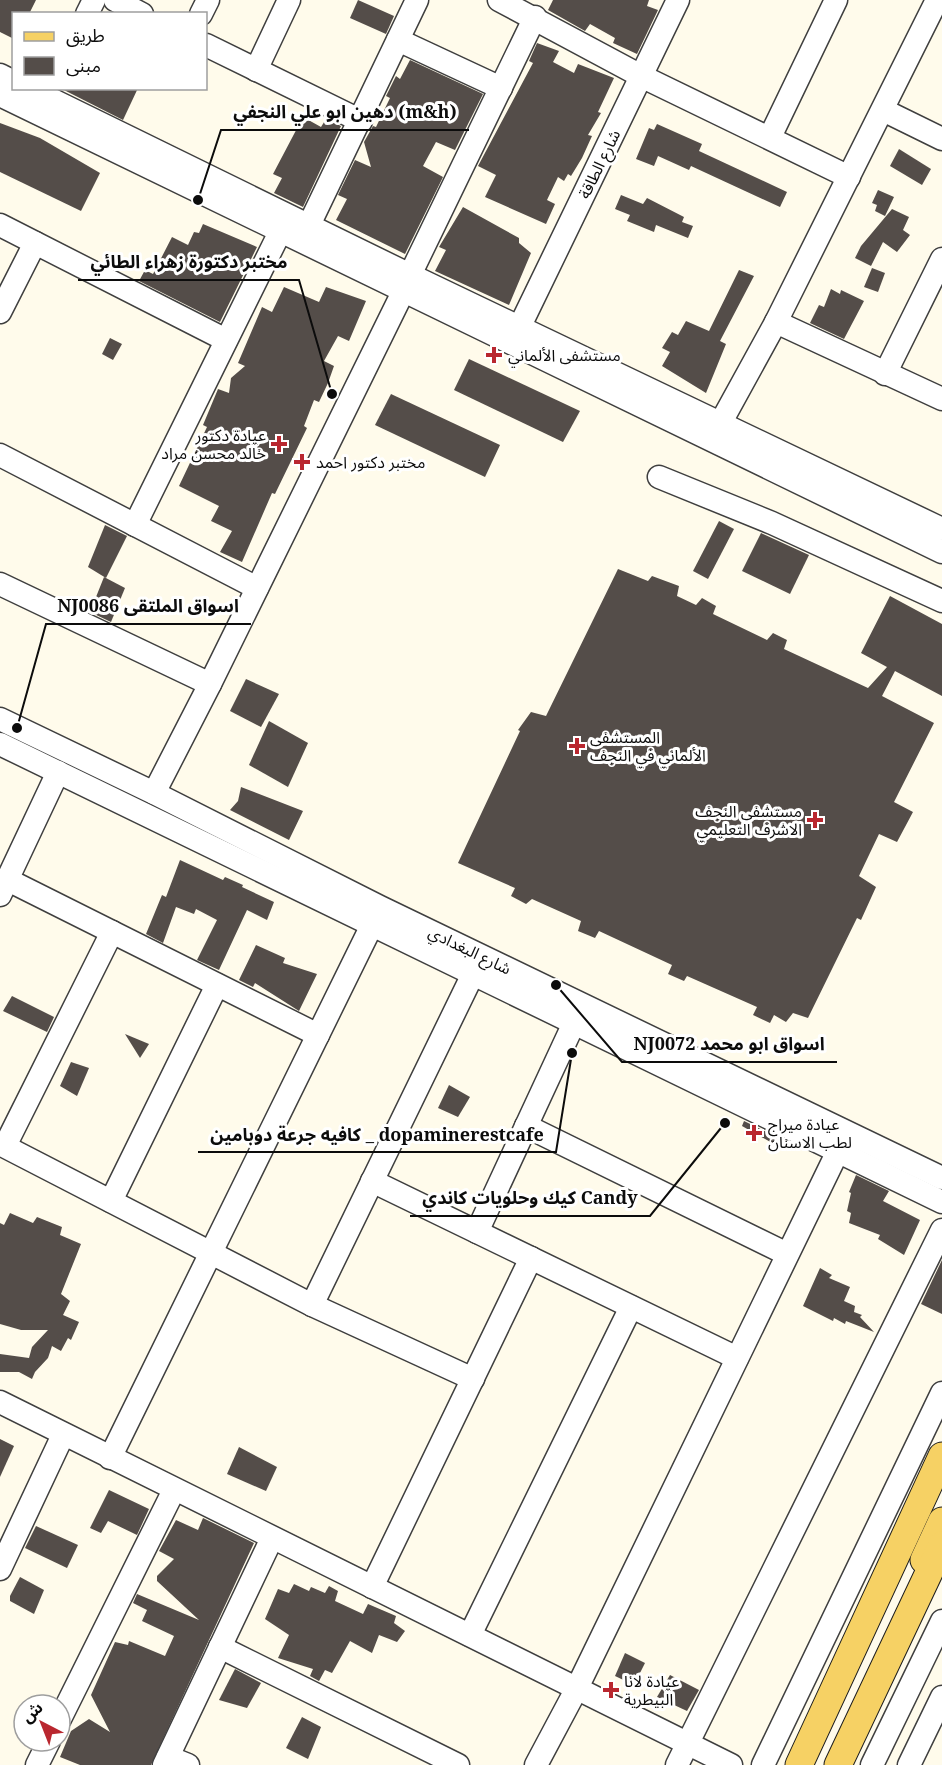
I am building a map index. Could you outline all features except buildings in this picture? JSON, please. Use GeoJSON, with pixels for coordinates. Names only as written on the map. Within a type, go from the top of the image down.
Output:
{"type":"FeatureCollection","features":[{"type":"Feature","properties":{"kind":"main road"},"geometry":{"type":"LineString","coordinates":[[800,1765],[932,1498],[942,1456]]}},
{"type":"Feature","properties":{"kind":"main road"},"geometry":{"type":"LineString","coordinates":[[920,1591],[924,1560],[942,1521]]}},
{"type":"Feature","properties":{"kind":"main road"},"geometry":{"type":"LineString","coordinates":[[838,1765],[942,1545]]}},
{"type":"Feature","properties":{"kind":"street"},"geometry":{"type":"LineString","coordinates":[[115,0],[138,12]]}},
{"type":"Feature","properties":{"kind":"street"},"geometry":{"type":"LineString","coordinates":[[256,70],[289,0]]}},
{"type":"Feature","properties":{"kind":"street"},"geometry":{"type":"LineString","coordinates":[[309,225],[361,121],[417,0]]}},
{"type":"Feature","properties":{"kind":"street"},"geometry":{"type":"LineString","coordinates":[[499,0],[535,17],[641,76],[849,177]]}},
{"type":"Feature","properties":{"kind":"street","name":"شارع الطاقة"},"geometry":{"type":"LineString","coordinates":[[519,328],[678,0]]}},
{"type":"Feature","properties":{"kind":"street"},"geometry":{"type":"LineString","coordinates":[[770,137],[836,0]]}},
{"type":"Feature","properties":{"kind":"street"},"geometry":{"type":"LineString","coordinates":[[720,424],[776,322],[937,0]]}},
{"type":"Feature","properties":{"kind":"street"},"geometry":{"type":"LineString","coordinates":[[154,793],[210,684],[535,17]]}},
{"type":"Feature","properties":{"kind":"street"},"geometry":{"type":"LineString","coordinates":[[398,40],[501,88]]}},
{"type":"Feature","properties":{"kind":"street"},"geometry":{"type":"LineString","coordinates":[[207,46],[361,121]]}},
{"type":"Feature","properties":{"kind":"street"},"geometry":{"type":"LineString","coordinates":[[41,91],[85,126]]}},
{"type":"Feature","properties":{"kind":"street"},"geometry":{"type":"LineString","coordinates":[[0,95],[85,126],[280,232],[519,328],[942,530]]}},
{"type":"Feature","properties":{"kind":"street"},"geometry":{"type":"LineString","coordinates":[[883,110],[942,139]]}},
{"type":"Feature","properties":{"kind":"street"},"geometry":{"type":"LineString","coordinates":[[107,137],[309,225],[406,284],[942,552]]}},
{"type":"Feature","properties":{"kind":"street"},"geometry":{"type":"LineString","coordinates":[[0,225],[226,340]]}},
{"type":"Feature","properties":{"kind":"street"},"geometry":{"type":"LineString","coordinates":[[135,525],[280,232]]}},
{"type":"Feature","properties":{"kind":"street"},"geometry":{"type":"LineString","coordinates":[[0,312],[35,243]]}},
{"type":"Feature","properties":{"kind":"street"},"geometry":{"type":"LineString","coordinates":[[885,374],[942,259]]}},
{"type":"Feature","properties":{"kind":"street"},"geometry":{"type":"LineString","coordinates":[[776,322],[942,399]]}},
{"type":"Feature","properties":{"kind":"street"},"geometry":{"type":"LineString","coordinates":[[0,455],[257,588]]}},
{"type":"Feature","properties":{"kind":"street"},"geometry":{"type":"LineString","coordinates":[[659,477],[772,523],[942,601]]}},
{"type":"Feature","properties":{"kind":"street"},"geometry":{"type":"LineString","coordinates":[[0,584],[210,684]]}},
{"type":"Feature","properties":{"kind":"street"},"geometry":{"type":"LineString","coordinates":[[0,744],[11,738],[14,733],[6,722]]}},
{"type":"Feature","properties":{"kind":"street","name":"شارع البغدادي"},"geometry":{"type":"LineString","coordinates":[[6,722],[154,793],[380,907],[663,1055],[942,1178]]}},
{"type":"Feature","properties":{"kind":"street"},"geometry":{"type":"LineString","coordinates":[[26,757],[24,745],[36,737]]}},
{"type":"Feature","properties":{"kind":"street","name":"شارع البغدادي"},"geometry":{"type":"LineString","coordinates":[[0,744],[574,1023],[663,1055]]}},
{"type":"Feature","properties":{"kind":"street"},"geometry":{"type":"LineString","coordinates":[[58,772],[4,887],[112,932],[318,1035]]}},
{"type":"Feature","properties":{"kind":"street"},"geometry":{"type":"LineString","coordinates":[[110,1458],[372,925]]}},
{"type":"Feature","properties":{"kind":"street"},"geometry":{"type":"LineString","coordinates":[[112,932],[2,1145],[312,1305],[473,1379]]}},
{"type":"Feature","properties":{"kind":"street"},"geometry":{"type":"LineString","coordinates":[[312,1305],[473,974]]}},
{"type":"Feature","properties":{"kind":"street"},"geometry":{"type":"LineString","coordinates":[[111,1201],[217,985]]}},
{"type":"Feature","properties":{"kind":"street"},"geometry":{"type":"LineString","coordinates":[[477,1232],[574,1023]]}},
{"type":"Feature","properties":{"kind":"street","name":"شارع البغدادي"},"geometry":{"type":"LineString","coordinates":[[697,1071],[838,1151],[942,1202]]}},
{"type":"Feature","properties":{"kind":"street"},"geometry":{"type":"LineString","coordinates":[[526,1126],[787,1254]]}},
{"type":"Feature","properties":{"kind":"street"},"geometry":{"type":"LineString","coordinates":[[536,1765],[577,1688],[838,1151]]}},
{"type":"Feature","properties":{"kind":"street"},"geometry":{"type":"LineString","coordinates":[[372,1181],[737,1358]]}},
{"type":"Feature","properties":{"kind":"street"},"geometry":{"type":"LineString","coordinates":[[682,1755],[942,1230]]}},
{"type":"Feature","properties":{"kind":"street"},"geometry":{"type":"LineString","coordinates":[[372,1587],[531,1258]]}},
{"type":"Feature","properties":{"kind":"street"},"geometry":{"type":"LineString","coordinates":[[470,1635],[631,1307]]}},
{"type":"Feature","properties":{"kind":"street"},"geometry":{"type":"LineString","coordinates":[[763,1765],[942,1393]]}},
{"type":"Feature","properties":{"kind":"street"},"geometry":{"type":"LineString","coordinates":[[0,1402],[577,1688],[682,1755],[731,1765]]}},
{"type":"Feature","properties":{"kind":"street"},"geometry":{"type":"LineString","coordinates":[[0,1569],[5,1546],[63,1435]]}},
{"type":"Feature","properties":{"kind":"street"},"geometry":{"type":"LineString","coordinates":[[72,1695],[174,1490]]}},
{"type":"Feature","properties":{"kind":"street"},"geometry":{"type":"LineString","coordinates":[[173,1762],[220,1647],[272,1538]]}},
{"type":"Feature","properties":{"kind":"street"},"geometry":{"type":"LineString","coordinates":[[872,1765],[942,1621]]}},
{"type":"Feature","properties":{"kind":"street"},"geometry":{"type":"LineString","coordinates":[[220,1647],[458,1765]]}},
{"type":"Feature","properties":{"kind":"street"},"geometry":{"type":"LineString","coordinates":[[905,1697],[940,1705],[909,1765]]}},
{"type":"Feature","properties":{"kind":"place","name":"دهين ابو علي النجفي (m&h)"},"geometry":{"type":"Point","coordinates":[198,200]}},
{"type":"Feature","properties":{"kind":"place","name":"مستشفى الألماني"},"geometry":{"type":"Point","coordinates":[494,355]}},
{"type":"Feature","properties":{"kind":"place","name":"مختبر دكتورة زهراء الطائي"},"geometry":{"type":"Point","coordinates":[332,394]}},
{"type":"Feature","properties":{"kind":"place","name":"عيادة دكتور خالد محسن مراد"},"geometry":{"type":"Point","coordinates":[279,444]}},
{"type":"Feature","properties":{"kind":"place","name":"مختبر دكتور احمد"},"geometry":{"type":"Point","coordinates":[302,462]}},
{"type":"Feature","properties":{"kind":"place","name":"NJ0086 اسواق الملتقى"},"geometry":{"type":"Point","coordinates":[17,728]}},
{"type":"Feature","properties":{"kind":"place","name":"المستشفى الألماني في النجف"},"geometry":{"type":"Point","coordinates":[577,746]}},
{"type":"Feature","properties":{"kind":"place","name":"مستشفى النجف الاشرف التعليمي"},"geometry":{"type":"Point","coordinates":[815,820]}},
{"type":"Feature","properties":{"kind":"place","name":"NJ0072 اسواق ابو محمد"},"geometry":{"type":"Point","coordinates":[556,985]}},
{"type":"Feature","properties":{"kind":"place","name":"كافيه جرعة دوبامين _ dopaminerestcafe"},"geometry":{"type":"Point","coordinates":[572,1053]}},
{"type":"Feature","properties":{"kind":"place","name":"كيك وحلويات كاندي Candy"},"geometry":{"type":"Point","coordinates":[725,1123]}},
{"type":"Feature","properties":{"kind":"place","name":"عيادة ميراج لطب الاسنان"},"geometry":{"type":"Point","coordinates":[754,1133]}},
{"type":"Feature","properties":{"kind":"place","name":"عيادة لانا البيطرية"},"geometry":{"type":"Point","coordinates":[611,1690]}}]}
